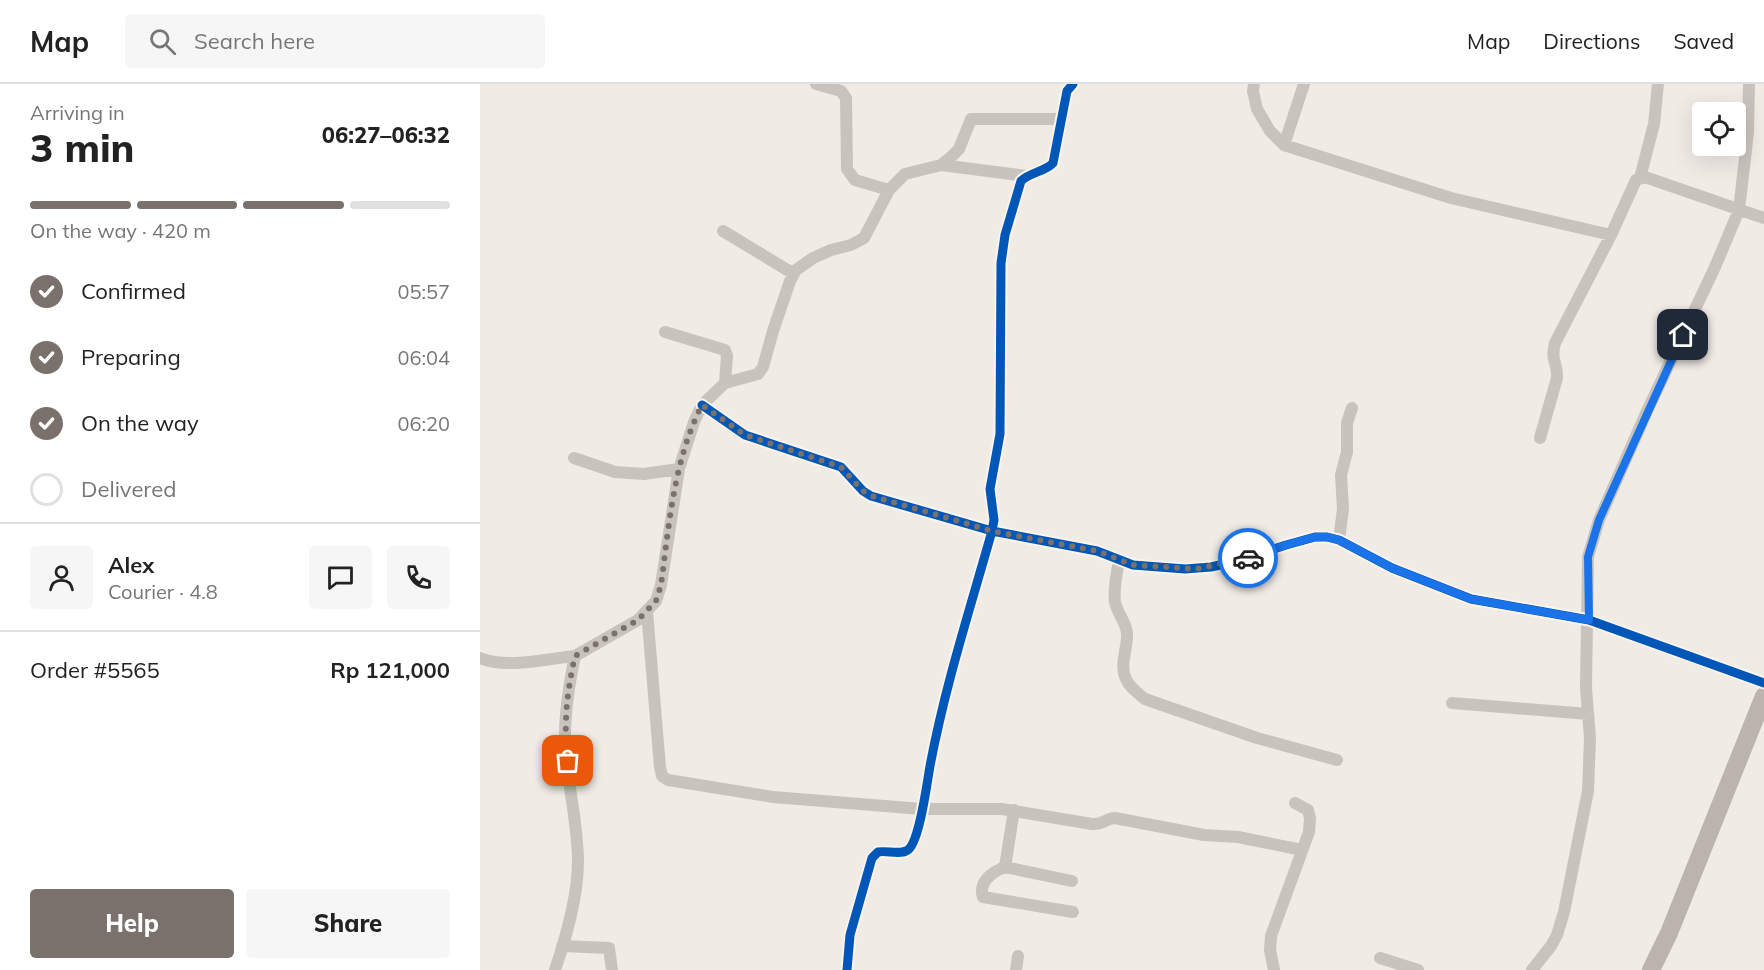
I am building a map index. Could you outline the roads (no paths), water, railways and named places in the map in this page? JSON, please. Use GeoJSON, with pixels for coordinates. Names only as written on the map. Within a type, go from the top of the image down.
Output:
{"type":"FeatureCollection","features":[{"type":"Feature","properties":{"kind":"main road"},"geometry":{"type":"LineString","coordinates":[[1651,970],[1669,933],[1764,696]]}},
{"type":"Feature","properties":{"kind":"street"},"geometry":{"type":"LineString","coordinates":[[816,84],[841,91],[846,98],[847,169],[850,176],[855,180],[889,190]]}},
{"type":"Feature","properties":{"kind":"street"},"geometry":{"type":"LineString","coordinates":[[847,970],[850,935],[872,858],[878,852],[902,852],[910,849],[922,809],[947,687],[994,520],[990,489],[1000,434],[1001,263],[1005,235],[1020,184],[1027,176],[1050,167],[1053,163],[1066,91],[1072,84]]}},
{"type":"Feature","properties":{"kind":"street"},"geometry":{"type":"LineString","coordinates":[[1254,84],[1253,91],[1257,109],[1269,131],[1284,145],[1451,198],[1611,235]]}},
{"type":"Feature","properties":{"kind":"street"},"geometry":{"type":"LineString","coordinates":[[1284,145],[1304,84]]}},
{"type":"Feature","properties":{"kind":"street"},"geometry":{"type":"LineString","coordinates":[[1640,178],[1654,124],[1658,84]]}},
{"type":"Feature","properties":{"kind":"street"},"geometry":{"type":"LineString","coordinates":[[1532,970],[1557,935],[1564,912],[1588,791],[1590,758],[1586,688],[1589,620],[1588,557],[1599,520],[1739,210],[1748,132],[1749,84]]}},
{"type":"Feature","properties":{"kind":"street"},"geometry":{"type":"LineString","coordinates":[[940,165],[959,148],[968,123],[974,118],[1062,119]]}},
{"type":"Feature","properties":{"kind":"street"},"geometry":{"type":"LineString","coordinates":[[480,658],[489,662],[510,663],[575,656],[638,620],[656,601],[661,585],[679,470],[693,422],[702,405],[725,383],[758,374],[764,367],[773,332],[796,270],[813,258],[864,238],[889,190],[905,174],[940,165],[1027,176]]}},
{"type":"Feature","properties":{"kind":"street"},"geometry":{"type":"LineString","coordinates":[[1540,438],[1558,372],[1552,358],[1555,343],[1611,235],[1636,180],[1650,178],[1764,218]]}},
{"type":"Feature","properties":{"kind":"street"},"geometry":{"type":"LineString","coordinates":[[723,231],[794,274]]}},
{"type":"Feature","properties":{"kind":"street"},"geometry":{"type":"LineString","coordinates":[[665,332],[724,350],[727,356],[725,383]]}},
{"type":"Feature","properties":{"kind":"street"},"geometry":{"type":"LineString","coordinates":[[702,405],[745,435],[841,467],[863,491],[872,496],[992,531],[1073,545],[1097,551],[1133,565],[1196,569],[1238,561],[1315,537],[1327,537],[1339,540],[1392,568],[1471,599],[1589,620],[1764,683]]}},
{"type":"Feature","properties":{"kind":"street"},"geometry":{"type":"LineString","coordinates":[[1339,540],[1343,509],[1341,475],[1347,452],[1347,423],[1352,408]]}},
{"type":"Feature","properties":{"kind":"street"},"geometry":{"type":"LineString","coordinates":[[574,458],[615,472],[644,474],[679,470]]}},
{"type":"Feature","properties":{"kind":"street"},"geometry":{"type":"LineString","coordinates":[[1119,561],[1115,602],[1127,633],[1123,663],[1124,674],[1126,681],[1134,690],[1145,699],[1257,738],[1337,760]]}},
{"type":"Feature","properties":{"kind":"street"},"geometry":{"type":"LineString","coordinates":[[647,611],[660,767],[662,776],[668,780],[706,788],[773,797],[922,809],[1014,810],[1099,825],[1115,818],[1204,835],[1238,837],[1302,850]]}},
{"type":"Feature","properties":{"kind":"street"},"geometry":{"type":"LineString","coordinates":[[555,970],[577,879],[578,862],[565,740],[566,703],[575,656]]}},
{"type":"Feature","properties":{"kind":"street"},"geometry":{"type":"LineString","coordinates":[[1452,703],[1588,714]]}},
{"type":"Feature","properties":{"kind":"street"},"geometry":{"type":"LineString","coordinates":[[1274,970],[1270,950],[1271,936],[1309,832],[1308,810],[1295,803]]}},
{"type":"Feature","properties":{"kind":"street"},"geometry":{"type":"LineString","coordinates":[[1005,867],[1014,810]]}},
{"type":"Feature","properties":{"kind":"street"},"geometry":{"type":"LineString","coordinates":[[1072,881],[1005,867],[986,880],[982,887],[983,897],[1073,912]]}},
{"type":"Feature","properties":{"kind":"street"},"geometry":{"type":"LineString","coordinates":[[562,946],[609,948],[612,970]]}},
{"type":"Feature","properties":{"kind":"street"},"geometry":{"type":"LineString","coordinates":[[1016,970],[1018,956]]}},
{"type":"Feature","properties":{"kind":"street"},"geometry":{"type":"LineString","coordinates":[[1380,958],[1418,970]]}}]}
